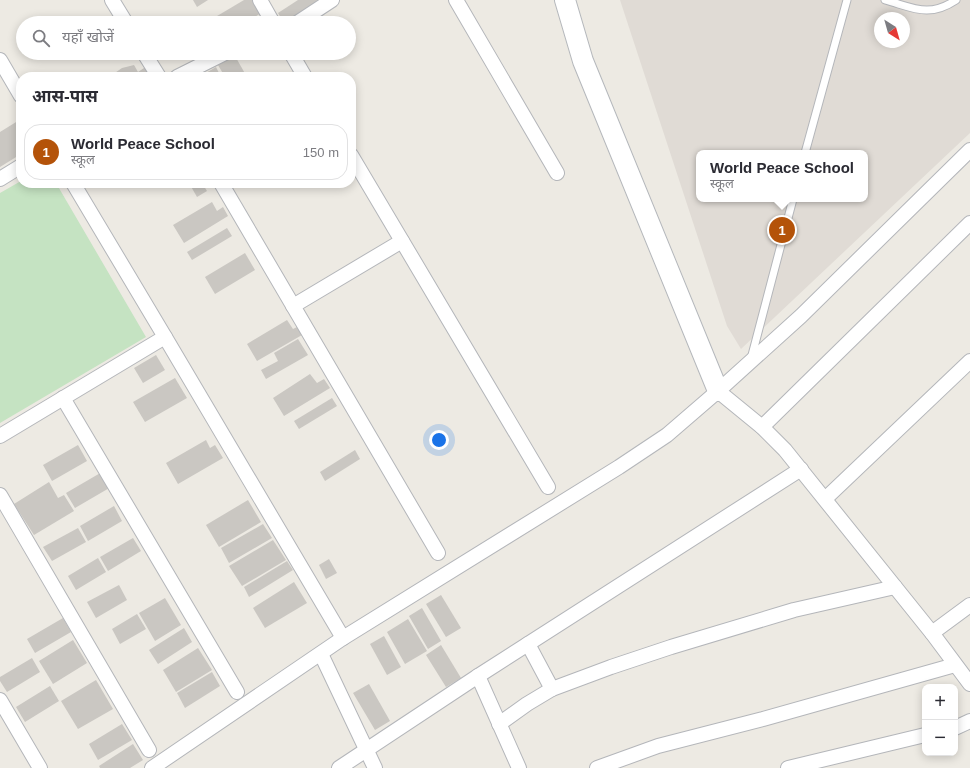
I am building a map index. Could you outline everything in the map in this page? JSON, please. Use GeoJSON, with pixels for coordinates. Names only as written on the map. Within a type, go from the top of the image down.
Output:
{"type":"FeatureCollection","features":[{"type":"Feature","properties":{"kind":"street"},"geometry":{"type":"LineString","coordinates":[[112,0],[122,16]]}},
{"type":"Feature","properties":{"kind":"street"},"geometry":{"type":"LineString","coordinates":[[260,0],[269,16]]}},
{"type":"Feature","properties":{"kind":"street"},"geometry":{"type":"LineString","coordinates":[[308,16],[332,0]]}},
{"type":"Feature","properties":{"kind":"street"},"geometry":{"type":"LineString","coordinates":[[456,0],[557,173]]}},
{"type":"Feature","properties":{"kind":"street"},"geometry":{"type":"LineString","coordinates":[[565,0],[583,61],[718,391],[762,427],[785,450],[895,587],[970,684]]}},
{"type":"Feature","properties":{"kind":"street"},"geometry":{"type":"LineString","coordinates":[[0,60],[16,87]]}},
{"type":"Feature","properties":{"kind":"street"},"geometry":{"type":"LineString","coordinates":[[148,60],[156,72]]}},
{"type":"Feature","properties":{"kind":"street"},"geometry":{"type":"LineString","coordinates":[[187,72],[211,60]]}},
{"type":"Feature","properties":{"kind":"street"},"geometry":{"type":"LineString","coordinates":[[295,60],[302,72]]}},
{"type":"Feature","properties":{"kind":"street"},"geometry":{"type":"LineString","coordinates":[[152,768],[343,638],[619,467],[667,435],[750,363],[801,316],[970,150]]}},
{"type":"Feature","properties":{"kind":"street"},"geometry":{"type":"LineString","coordinates":[[356,163],[548,487]]}},
{"type":"Feature","properties":{"kind":"street"},"geometry":{"type":"LineString","coordinates":[[0,179],[16,169]]}},
{"type":"Feature","properties":{"kind":"street"},"geometry":{"type":"LineString","coordinates":[[76,188],[343,638]]}},
{"type":"Feature","properties":{"kind":"street"},"geometry":{"type":"LineString","coordinates":[[224,188],[438,553]]}},
{"type":"Feature","properties":{"kind":"street"},"geometry":{"type":"LineString","coordinates":[[762,427],[970,223]]}},
{"type":"Feature","properties":{"kind":"street"},"geometry":{"type":"LineString","coordinates":[[293,306],[402,241]]}},
{"type":"Feature","properties":{"kind":"street"},"geometry":{"type":"LineString","coordinates":[[0,436],[165,337]]}},
{"type":"Feature","properties":{"kind":"street"},"geometry":{"type":"LineString","coordinates":[[825,499],[970,361]]}},
{"type":"Feature","properties":{"kind":"street"},"geometry":{"type":"LineString","coordinates":[[63,398],[237,692]]}},
{"type":"Feature","properties":{"kind":"street"},"geometry":{"type":"LineString","coordinates":[[339,768],[478,676],[801,469]]}},
{"type":"Feature","properties":{"kind":"street"},"geometry":{"type":"LineString","coordinates":[[0,495],[149,750]]}},
{"type":"Feature","properties":{"kind":"street"},"geometry":{"type":"LineString","coordinates":[[499,724],[527,704],[552,689],[612,666],[794,610],[895,587]]}},
{"type":"Feature","properties":{"kind":"street"},"geometry":{"type":"LineString","coordinates":[[932,634],[970,605]]}},
{"type":"Feature","properties":{"kind":"street"},"geometry":{"type":"LineString","coordinates":[[528,644],[552,689]]}},
{"type":"Feature","properties":{"kind":"street"},"geometry":{"type":"LineString","coordinates":[[321,654],[376,768]]}},
{"type":"Feature","properties":{"kind":"street"},"geometry":{"type":"LineString","coordinates":[[597,768],[658,746],[763,719],[955,665]]}},
{"type":"Feature","properties":{"kind":"street"},"geometry":{"type":"LineString","coordinates":[[478,676],[519,768]]}},
{"type":"Feature","properties":{"kind":"street"},"geometry":{"type":"LineString","coordinates":[[0,700],[40,768]]}},
{"type":"Feature","properties":{"kind":"street"},"geometry":{"type":"LineString","coordinates":[[958,727],[970,721]]}},
{"type":"Feature","properties":{"kind":"street"},"geometry":{"type":"LineString","coordinates":[[788,768],[922,736]]}},
{"type":"Feature","properties":{"kind":"lane"},"geometry":{"type":"LineString","coordinates":[[806,150],[847,0]]}},
{"type":"Feature","properties":{"kind":"lane"},"geometry":{"type":"LineString","coordinates":[[885,0],[926,11],[945,8],[956,0]]}},
{"type":"Feature","properties":{"kind":"lane"},"geometry":{"type":"LineString","coordinates":[[750,363],[792,202]]}},
{"type":"Feature","properties":{"kind":"shaded area"},"geometry":{"type":"Polygon","coordinates":[[[620,0],[970,0],[970,133],[741,349],[727,326],[620,0]]]}},
{"type":"Feature","properties":{"kind":"green space"},"geometry":{"type":"Polygon","coordinates":[[[16,184],[16,188],[59,188],[146,337],[0,423],[0,193],[16,184]]]}},
{"type":"Feature","properties":{"kind":"building"},"geometry":{"type":"Polygon","coordinates":[[[193,0],[208,0],[197,7],[193,0]]]}},
{"type":"Feature","properties":{"kind":"building"},"geometry":{"type":"Polygon","coordinates":[[[244,0],[253,0],[261,13],[256,16],[217,16],[244,0]]]}},
{"type":"Feature","properties":{"kind":"building"},"geometry":{"type":"Polygon","coordinates":[[[298,0],[323,0],[298,16],[280,16],[278,13],[298,0]]]}},
{"type":"Feature","properties":{"kind":"building"},"geometry":{"type":"Polygon","coordinates":[[[227,60],[237,60],[244,72],[222,72],[218,65],[227,60]]]}},
{"type":"Feature","properties":{"kind":"building"},"geometry":{"type":"Polygon","coordinates":[[[134,65],[138,72],[116,72],[122,68],[134,65]]]}},
{"type":"Feature","properties":{"kind":"building"},"geometry":{"type":"Polygon","coordinates":[[[147,66],[151,72],[138,72],[147,66]]]}},
{"type":"Feature","properties":{"kind":"building"},"geometry":{"type":"Polygon","coordinates":[[[216,67],[218,72],[208,72],[216,67]]]}},
{"type":"Feature","properties":{"kind":"building"},"geometry":{"type":"Polygon","coordinates":[[[16,122],[16,157],[0,167],[0,132],[16,122]]]}},
{"type":"Feature","properties":{"kind":"building"},"geometry":{"type":"Polygon","coordinates":[[[192,188],[205,188],[207,191],[197,197],[192,188]]]}},
{"type":"Feature","properties":{"kind":"building"},"geometry":{"type":"Polygon","coordinates":[[[212,202],[217,211],[223,207],[228,216],[184,243],[173,225],[212,202]]]}},
{"type":"Feature","properties":{"kind":"building"},"geometry":{"type":"Polygon","coordinates":[[[227,228],[232,236],[192,260],[187,252],[227,228]]]}},
{"type":"Feature","properties":{"kind":"building"},"geometry":{"type":"Polygon","coordinates":[[[245,253],[255,270],[215,294],[205,277],[245,253]]]}},
{"type":"Feature","properties":{"kind":"building"},"geometry":{"type":"Polygon","coordinates":[[[287,320],[293,329],[297,327],[302,335],[257,361],[247,344],[287,320]]]}},
{"type":"Feature","properties":{"kind":"building"},"geometry":{"type":"Polygon","coordinates":[[[298,339],[308,355],[266,379],[261,370],[278,361],[274,353],[298,339]]]}},
{"type":"Feature","properties":{"kind":"building"},"geometry":{"type":"Polygon","coordinates":[[[156,355],[165,370],[143,383],[134,368],[156,355]]]}},
{"type":"Feature","properties":{"kind":"building"},"geometry":{"type":"Polygon","coordinates":[[[310,374],[317,383],[324,379],[330,388],[284,416],[273,398],[310,374]]]}},
{"type":"Feature","properties":{"kind":"building"},"geometry":{"type":"Polygon","coordinates":[[[175,378],[187,398],[145,422],[133,402],[175,378]]]}},
{"type":"Feature","properties":{"kind":"building"},"geometry":{"type":"Polygon","coordinates":[[[332,398],[337,406],[299,429],[294,421],[332,398]]]}},
{"type":"Feature","properties":{"kind":"building"},"geometry":{"type":"Polygon","coordinates":[[[206,440],[210,448],[215,445],[223,458],[178,484],[166,463],[206,440]]]}},
{"type":"Feature","properties":{"kind":"building"},"geometry":{"type":"Polygon","coordinates":[[[78,445],[87,461],[52,481],[43,465],[78,445]]]}},
{"type":"Feature","properties":{"kind":"building"},"geometry":{"type":"Polygon","coordinates":[[[355,450],[360,459],[325,481],[320,472],[355,450]]]}},
{"type":"Feature","properties":{"kind":"building"},"geometry":{"type":"Polygon","coordinates":[[[102,472],[111,487],[75,508],[66,493],[102,472]]]}},
{"type":"Feature","properties":{"kind":"building"},"geometry":{"type":"Polygon","coordinates":[[[49,482],[58,498],[64,495],[74,511],[34,535],[14,504],[49,482]]]}},
{"type":"Feature","properties":{"kind":"building"},"geometry":{"type":"Polygon","coordinates":[[[248,500],[261,522],[219,547],[206,525],[248,500]]]}},
{"type":"Feature","properties":{"kind":"building"},"geometry":{"type":"Polygon","coordinates":[[[114,506],[122,521],[88,541],[80,526],[114,506]]]}},
{"type":"Feature","properties":{"kind":"building"},"geometry":{"type":"Polygon","coordinates":[[[263,524],[272,538],[229,563],[221,548],[263,524]]]}},
{"type":"Feature","properties":{"kind":"building"},"geometry":{"type":"Polygon","coordinates":[[[78,528],[86,542],[52,561],[43,547],[78,528]]]}},
{"type":"Feature","properties":{"kind":"building"},"geometry":{"type":"Polygon","coordinates":[[[133,538],[141,551],[108,571],[100,557],[133,538]]]}},
{"type":"Feature","properties":{"kind":"building"},"geometry":{"type":"Polygon","coordinates":[[[273,540],[286,560],[242,586],[229,566],[273,540]]]}},
{"type":"Feature","properties":{"kind":"building"},"geometry":{"type":"Polygon","coordinates":[[[98,558],[106,572],[76,590],[68,576],[98,558]]]}},
{"type":"Feature","properties":{"kind":"building"},"geometry":{"type":"Polygon","coordinates":[[[329,559],[337,573],[326,579],[319,565],[329,559]]]}},
{"type":"Feature","properties":{"kind":"building"},"geometry":{"type":"Polygon","coordinates":[[[287,561],[293,570],[249,597],[244,587],[287,561]]]}},
{"type":"Feature","properties":{"kind":"building"},"geometry":{"type":"Polygon","coordinates":[[[294,582],[307,603],[265,628],[253,608],[294,582]]]}},
{"type":"Feature","properties":{"kind":"building"},"geometry":{"type":"Polygon","coordinates":[[[119,585],[127,600],[96,618],[87,602],[119,585]]]}},
{"type":"Feature","properties":{"kind":"building"},"geometry":{"type":"Polygon","coordinates":[[[441,595],[461,628],[446,637],[426,604],[441,595]]]}},
{"type":"Feature","properties":{"kind":"building"},"geometry":{"type":"Polygon","coordinates":[[[165,598],[181,625],[155,641],[139,613],[165,598]]]}},
{"type":"Feature","properties":{"kind":"building"},"geometry":{"type":"Polygon","coordinates":[[[422,608],[441,641],[428,649],[409,616],[422,608]]]}},
{"type":"Feature","properties":{"kind":"building"},"geometry":{"type":"Polygon","coordinates":[[[137,614],[146,629],[120,644],[112,629],[137,614]]]}},
{"type":"Feature","properties":{"kind":"building"},"geometry":{"type":"Polygon","coordinates":[[[63,618],[71,632],[35,653],[27,639],[63,618]]]}},
{"type":"Feature","properties":{"kind":"building"},"geometry":{"type":"Polygon","coordinates":[[[408,619],[427,651],[405,664],[387,632],[408,619]]]}},
{"type":"Feature","properties":{"kind":"building"},"geometry":{"type":"Polygon","coordinates":[[[184,628],[192,642],[158,664],[149,650],[184,628]]]}},
{"type":"Feature","properties":{"kind":"building"},"geometry":{"type":"Polygon","coordinates":[[[384,636],[401,667],[387,675],[370,644],[384,636]]]}},
{"type":"Feature","properties":{"kind":"building"},"geometry":{"type":"Polygon","coordinates":[[[73,640],[87,663],[53,684],[39,661],[73,640]]]}},
{"type":"Feature","properties":{"kind":"building"},"geometry":{"type":"Polygon","coordinates":[[[441,645],[461,678],[446,687],[426,655],[441,645]]]}},
{"type":"Feature","properties":{"kind":"building"},"geometry":{"type":"Polygon","coordinates":[[[198,648],[212,670],[176,692],[163,670],[198,648]]]}},
{"type":"Feature","properties":{"kind":"building"},"geometry":{"type":"Polygon","coordinates":[[[32,658],[40,672],[7,692],[0,681],[0,677],[32,658]]]}},
{"type":"Feature","properties":{"kind":"building"},"geometry":{"type":"Polygon","coordinates":[[[212,672],[220,686],[185,708],[177,693],[212,672]]]}},
{"type":"Feature","properties":{"kind":"building"},"geometry":{"type":"Polygon","coordinates":[[[96,680],[113,709],[78,729],[61,701],[96,680]]]}},
{"type":"Feature","properties":{"kind":"building"},"geometry":{"type":"Polygon","coordinates":[[[369,684],[390,721],[375,730],[353,693],[369,684]]]}},
{"type":"Feature","properties":{"kind":"building"},"geometry":{"type":"Polygon","coordinates":[[[50,686],[59,701],[25,722],[16,707],[50,686]]]}},
{"type":"Feature","properties":{"kind":"building"},"geometry":{"type":"Polygon","coordinates":[[[122,724],[132,740],[98,760],[89,744],[122,724]]]}},
{"type":"Feature","properties":{"kind":"building"},"geometry":{"type":"Polygon","coordinates":[[[133,744],[143,760],[130,768],[100,768],[99,766],[133,744]]]}},
{"type":"Feature","properties":{"kind":"place","name":"World Peace School"},"geometry":{"type":"Point","coordinates":[782,230]}}]}
